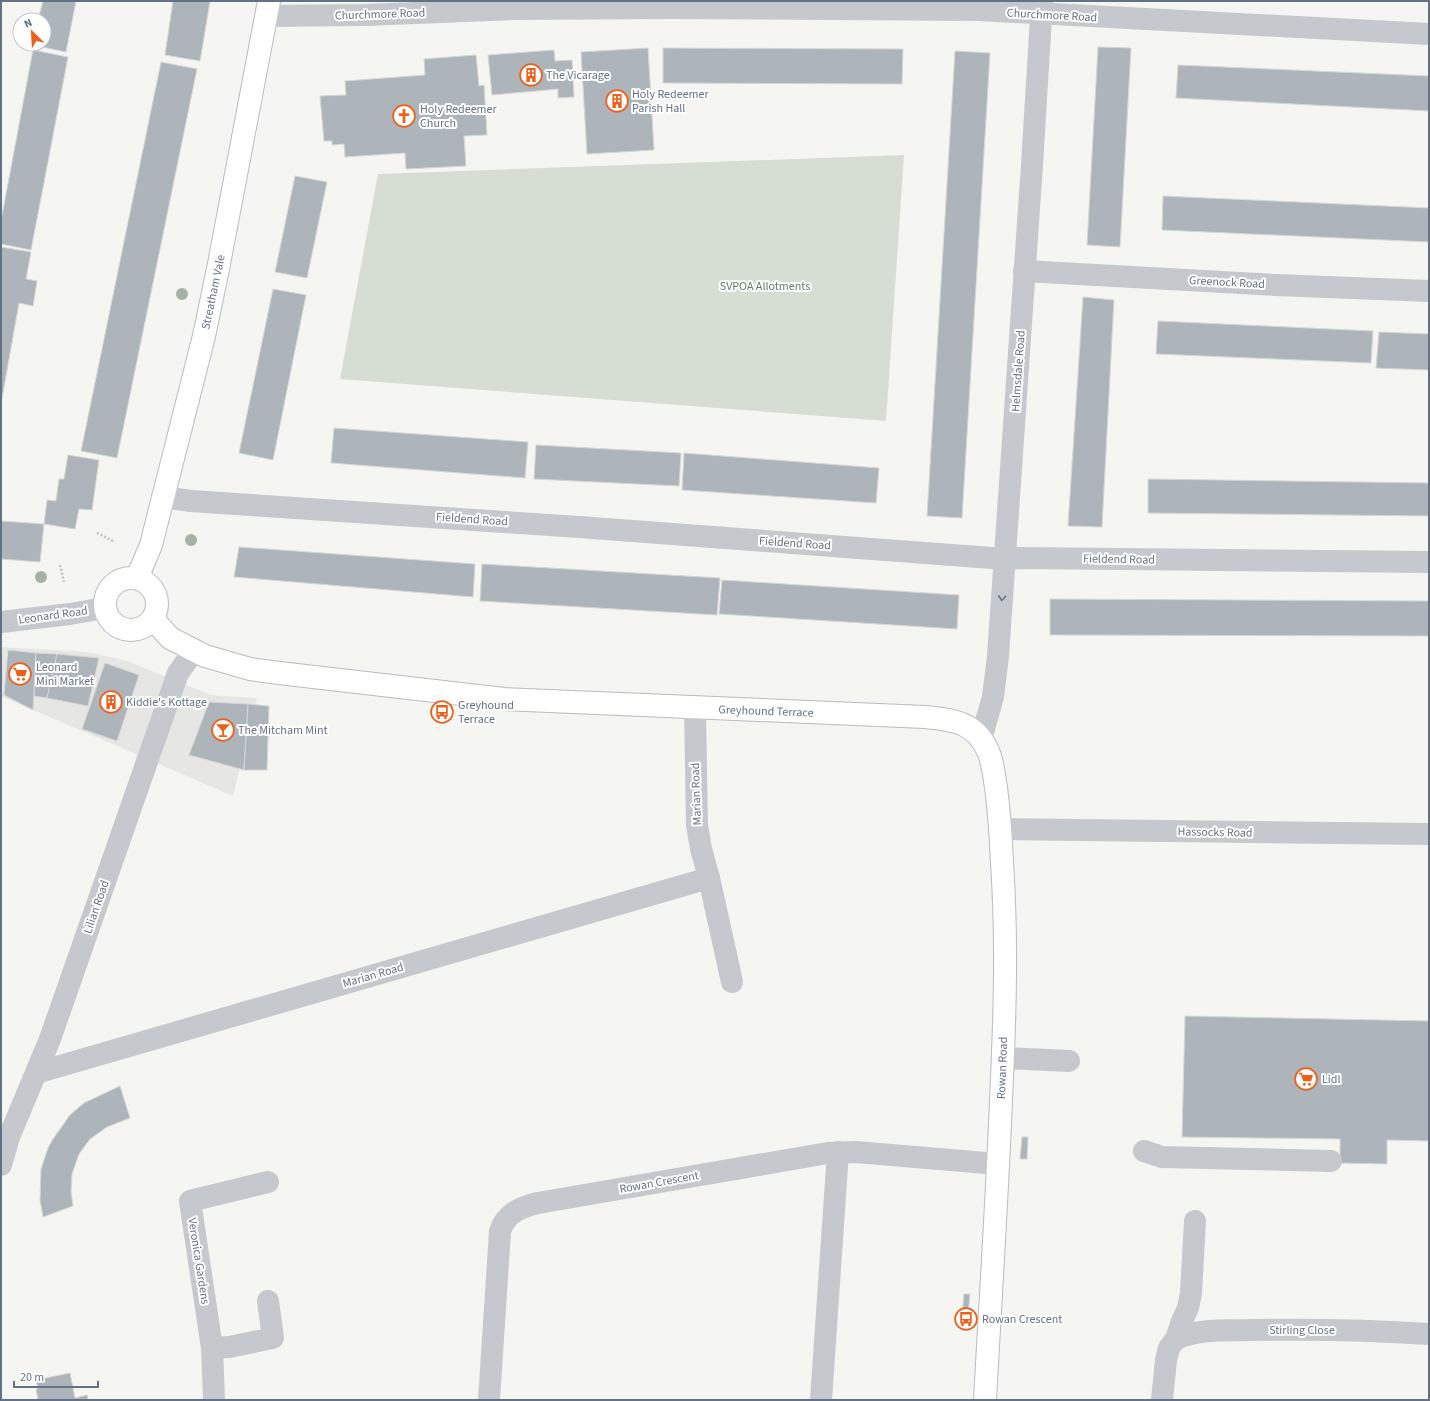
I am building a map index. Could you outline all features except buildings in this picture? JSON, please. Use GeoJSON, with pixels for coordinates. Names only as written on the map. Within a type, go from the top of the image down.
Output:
{"type":"FeatureCollection","features":[{"type":"Feature","properties":{"kind":"main road","name":"Streatham Vale"},"geometry":{"type":"LineString","coordinates":[[137,578],[150,550],[162,497],[195,373],[218,269],[268,8]]}},
{"type":"Feature","properties":{"kind":"main road"},"geometry":{"type":"LineString","coordinates":[[127,578],[137,578],[146,582],[153,590],[157,599],[157,610],[153,619],[148,625],[141,629],[125,630],[117,627],[111,622],[104,608],[105,597],[110,588],[117,581],[127,578]]}},
{"type":"Feature","properties":{"kind":"main road","name":"Greyhound Terrace"},"geometry":{"type":"LineString","coordinates":[[153,619],[170,638],[194,651],[225,663],[250,669],[520,700],[943,719],[964,723],[975,731],[981,739]]}},
{"type":"Feature","properties":{"kind":"main road","name":"Rowan Road"},"geometry":{"type":"LineString","coordinates":[[981,739],[990,759],[994,777],[1000,829],[1004,886],[1005,933],[1003,1058],[985,1400]]}},
{"type":"Feature","properties":{"kind":"street","name":"Churchmore Road"},"geometry":{"type":"LineString","coordinates":[[268,8],[365,15],[513,9],[672,8],[978,10],[1041,8],[1429,34]]}},
{"type":"Feature","properties":{"kind":"street","name":"Helmsdale Road"},"geometry":{"type":"LineString","coordinates":[[981,739],[993,697],[998,656],[1032,165],[1041,8]]}},
{"type":"Feature","properties":{"kind":"street","name":"Greenock Road"},"geometry":{"type":"LineString","coordinates":[[1024,271],[1276,285],[1429,291]]}},
{"type":"Feature","properties":{"kind":"street","name":"Fieldend Road"},"geometry":{"type":"LineString","coordinates":[[162,497],[192,501],[579,526],[1005,559],[1429,562]]}},
{"type":"Feature","properties":{"kind":"street","name":"Leonard Road"},"geometry":{"type":"LineString","coordinates":[[1,622],[70,614],[104,608]]}},
{"type":"Feature","properties":{"kind":"street","name":"Lilian Road"},"geometry":{"type":"LineString","coordinates":[[1,1165],[9,1137],[50,1039],[178,673],[194,651]]}},
{"type":"Feature","properties":{"kind":"street","name":"Marian Road"},"geometry":{"type":"LineString","coordinates":[[695,708],[697,825],[701,849],[709,878],[732,982]]}},
{"type":"Feature","properties":{"kind":"street","name":"Hassocks Road"},"geometry":{"type":"LineString","coordinates":[[1000,829],[1429,834]]}},
{"type":"Feature","properties":{"kind":"street","name":"Marian Road"},"geometry":{"type":"LineString","coordinates":[[36,1072],[709,878]]}},
{"type":"Feature","properties":{"kind":"street"},"geometry":{"type":"LineString","coordinates":[[1003,1058],[1069,1061]]}},
{"type":"Feature","properties":{"kind":"street"},"geometry":{"type":"LineString","coordinates":[[1144,1151],[1162,1157],[1331,1161]]}},
{"type":"Feature","properties":{"kind":"street"},"geometry":{"type":"LineString","coordinates":[[821,1400],[838,1152]]}},
{"type":"Feature","properties":{"kind":"street","name":"Rowan Crescent"},"geometry":{"type":"LineString","coordinates":[[489,1400],[498,1241],[502,1223],[514,1212],[538,1203],[809,1155],[838,1152],[856,1152],[998,1164]]}},
{"type":"Feature","properties":{"kind":"street","name":"Veronica Gardens"},"geometry":{"type":"LineString","coordinates":[[214,1400],[212,1348],[190,1201],[268,1182]]}},
{"type":"Feature","properties":{"kind":"street"},"geometry":{"type":"LineString","coordinates":[[1162,1400],[1166,1360],[1169,1348],[1176,1339],[1188,1308],[1191,1293],[1195,1221]]}},
{"type":"Feature","properties":{"kind":"street"},"geometry":{"type":"LineString","coordinates":[[212,1348],[229,1347],[273,1338],[268,1301]]}},
{"type":"Feature","properties":{"kind":"street","name":"Stirling Close"},"geometry":{"type":"LineString","coordinates":[[1176,1339],[1189,1333],[1206,1331],[1325,1329],[1429,1334]]}},
{"type":"Feature","properties":{"kind":"path"},"geometry":{"type":"LineString","coordinates":[[97,533],[115,542]]}},
{"type":"Feature","properties":{"kind":"path"},"geometry":{"type":"LineString","coordinates":[[60,565],[64,582]]}},
{"type":"Feature","properties":{"kind":"shaded area"},"geometry":{"type":"Polygon","coordinates":[[[1,647],[88,652],[127,661],[211,695],[257,698],[233,796],[1,696],[1,647]]]}},
{"type":"Feature","properties":{"kind":"green space","name":"SVPOA Allotments"},"geometry":{"type":"Polygon","coordinates":[[[904,155],[886,421],[340,379],[378,174],[904,155]]]}},
{"type":"Feature","properties":{"kind":"place","name":"The Vicarage"},"geometry":{"type":"Point","coordinates":[531,75]}},
{"type":"Feature","properties":{"kind":"place","name":"Holy Redeemer Parish Hall"},"geometry":{"type":"Point","coordinates":[617,101]}},
{"type":"Feature","properties":{"kind":"place","name":"Holy Redeemer Church"},"geometry":{"type":"Point","coordinates":[404,116]}},
{"type":"Feature","properties":{"kind":"place","name":"Leonard Mini Market"},"geometry":{"type":"Point","coordinates":[20,674]}},
{"type":"Feature","properties":{"kind":"place","name":"Kiddie's Kottage"},"geometry":{"type":"Point","coordinates":[111,702]}},
{"type":"Feature","properties":{"kind":"place","name":"Greyhound Terrace"},"geometry":{"type":"Point","coordinates":[442,712]}},
{"type":"Feature","properties":{"kind":"place","name":"The Mitcham Mint"},"geometry":{"type":"Point","coordinates":[223,730]}},
{"type":"Feature","properties":{"kind":"place","name":"Lidl"},"geometry":{"type":"Point","coordinates":[1306,1079]}},
{"type":"Feature","properties":{"kind":"place","name":"Rowan Crescent"},"geometry":{"type":"Point","coordinates":[966,1319]}}]}
